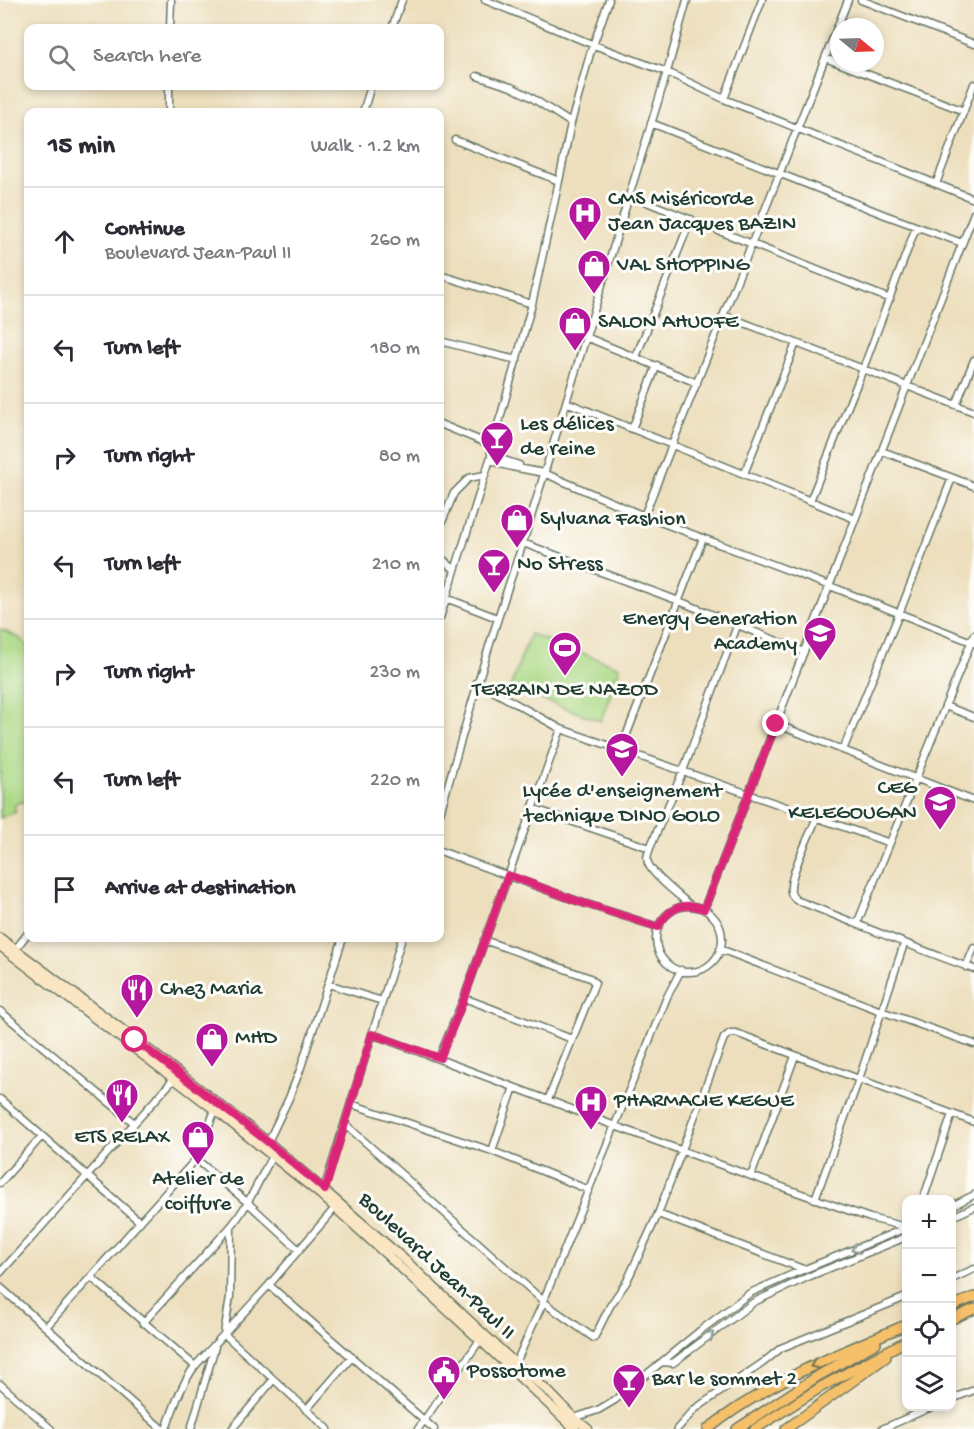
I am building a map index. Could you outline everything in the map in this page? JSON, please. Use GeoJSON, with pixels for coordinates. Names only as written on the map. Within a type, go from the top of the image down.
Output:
{"type":"FeatureCollection","features":[{"type":"Feature","properties":{"kind":"main road","name":"Boulevard Jean-Paul II"},"geometry":{"type":"LineString","coordinates":[[0,938],[13,952],[272,1156],[323,1193],[406,1261],[575,1429]]}},
{"type":"Feature","properties":{"kind":"main road","name":"Boulevard Jean-Paul II"},"geometry":{"type":"LineString","coordinates":[[0,946],[13,952],[268,1142],[323,1193],[335,1208],[480,1340],[549,1392],[588,1429]]}},
{"type":"Feature","properties":{"kind":"main road"},"geometry":{"type":"LineString","coordinates":[[956,1304],[974,1297]]}},
{"type":"Feature","properties":{"kind":"main road"},"geometry":{"type":"LineString","coordinates":[[956,1317],[974,1309]]}},
{"type":"Feature","properties":{"kind":"main road"},"geometry":{"type":"LineString","coordinates":[[737,1429],[774,1403],[902,1327]]}},
{"type":"Feature","properties":{"kind":"main road"},"geometry":{"type":"LineString","coordinates":[[708,1429],[777,1383],[902,1327]]}},
{"type":"Feature","properties":{"kind":"main road"},"geometry":{"type":"LineString","coordinates":[[756,1429],[847,1372],[902,1344]]}},
{"type":"Feature","properties":{"kind":"main road"},"geometry":{"type":"LineString","coordinates":[[786,1429],[902,1345]]}},
{"type":"Feature","properties":{"kind":"street"},"geometry":{"type":"LineString","coordinates":[[170,24],[171,0]]}},
{"type":"Feature","properties":{"kind":"street"},"geometry":{"type":"LineString","coordinates":[[393,24],[402,0]]}},
{"type":"Feature","properties":{"kind":"street"},"geometry":{"type":"LineString","coordinates":[[485,0],[667,72],[724,99],[974,199]]}},
{"type":"Feature","properties":{"kind":"street"},"geometry":{"type":"LineString","coordinates":[[444,604],[491,457],[491,445],[517,360],[531,304],[560,182],[571,123],[609,0]]}},
{"type":"Feature","properties":{"kind":"street"},"geometry":{"type":"LineString","coordinates":[[444,799],[477,682],[523,543],[687,0]]}},
{"type":"Feature","properties":{"kind":"street"},"geometry":{"type":"LineString","coordinates":[[724,99],[762,0]]}},
{"type":"Feature","properties":{"kind":"street"},"geometry":{"type":"LineString","coordinates":[[644,516],[848,0]]}},
{"type":"Feature","properties":{"kind":"street"},"geometry":{"type":"LineString","coordinates":[[861,0],[872,2],[974,44]]}},
{"type":"Feature","properties":{"kind":"street"},"geometry":{"type":"LineString","coordinates":[[825,58],[964,111]]}},
{"type":"Feature","properties":{"kind":"street"},"geometry":{"type":"LineString","coordinates":[[477,76],[523,93],[571,123]]}},
{"type":"Feature","properties":{"kind":"street"},"geometry":{"type":"LineString","coordinates":[[936,184],[974,84]]}},
{"type":"Feature","properties":{"kind":"street"},"geometry":{"type":"LineString","coordinates":[[169,90],[169,108]]}},
{"type":"Feature","properties":{"kind":"street"},"geometry":{"type":"LineString","coordinates":[[364,108],[370,90]]}},
{"type":"Feature","properties":{"kind":"street"},"geometry":{"type":"LineString","coordinates":[[651,123],[916,227],[963,243]]}},
{"type":"Feature","properties":{"kind":"street"},"geometry":{"type":"LineString","coordinates":[[455,140],[560,182]]}},
{"type":"Feature","properties":{"kind":"street"},"geometry":{"type":"LineString","coordinates":[[629,195],[890,299]]}},
{"type":"Feature","properties":{"kind":"street"},"geometry":{"type":"LineString","coordinates":[[704,909],[974,213]]}},
{"type":"Feature","properties":{"kind":"street"},"geometry":{"type":"LineString","coordinates":[[636,357],[691,219]]}},
{"type":"Feature","properties":{"kind":"street"},"geometry":{"type":"LineString","coordinates":[[810,501],[863,369],[916,227]]}},
{"type":"Feature","properties":{"kind":"street"},"geometry":{"type":"LineString","coordinates":[[444,276],[531,304]]}},
{"type":"Feature","properties":{"kind":"street"},"geometry":{"type":"LineString","coordinates":[[724,315],[974,412]]}},
{"type":"Feature","properties":{"kind":"street"},"geometry":{"type":"LineString","coordinates":[[586,337],[697,383]]}},
{"type":"Feature","properties":{"kind":"street"},"geometry":{"type":"LineString","coordinates":[[444,342],[517,360]]}},
{"type":"Feature","properties":{"kind":"street"},"geometry":{"type":"LineString","coordinates":[[744,474],[796,343]]}},
{"type":"Feature","properties":{"kind":"street"},"geometry":{"type":"LineString","coordinates":[[956,405],[974,360]]}},
{"type":"Feature","properties":{"kind":"street"},"geometry":{"type":"LineString","coordinates":[[632,429],[657,365]]}},
{"type":"Feature","properties":{"kind":"street"},"geometry":{"type":"LineString","coordinates":[[566,402],[855,519]]}},
{"type":"Feature","properties":{"kind":"street"},"geometry":{"type":"LineString","coordinates":[[444,426],[491,445]]}},
{"type":"Feature","properties":{"kind":"street"},"geometry":{"type":"LineString","coordinates":[[882,451],[974,486]]}},
{"type":"Feature","properties":{"kind":"street"},"geometry":{"type":"LineString","coordinates":[[491,457],[500,464],[544,473],[644,516],[973,640],[857,924]]}},
{"type":"Feature","properties":{"kind":"street"},"geometry":{"type":"LineString","coordinates":[[444,517],[454,493],[469,478],[485,475]]}},
{"type":"Feature","properties":{"kind":"street"},"geometry":{"type":"LineString","coordinates":[[843,750],[952,478]]}},
{"type":"Feature","properties":{"kind":"street"},"geometry":{"type":"LineString","coordinates":[[621,749],[703,538]]}},
{"type":"Feature","properties":{"kind":"street"},"geometry":{"type":"LineString","coordinates":[[523,543],[679,601],[804,652]]}},
{"type":"Feature","properties":{"kind":"street"},"geometry":{"type":"LineString","coordinates":[[444,560],[454,569]]}},
{"type":"Feature","properties":{"kind":"street"},"geometry":{"type":"LineString","coordinates":[[446,597],[497,618]]}},
{"type":"Feature","properties":{"kind":"street"},"geometry":{"type":"LineString","coordinates":[[690,905],[670,911],[658,927],[656,938],[658,950],[671,967],[691,972],[709,965],[716,958],[722,940],[718,922],[704,909],[690,905],[658,877],[648,864],[647,857],[683,771],[737,626]]}},
{"type":"Feature","properties":{"kind":"street"},"geometry":{"type":"LineString","coordinates":[[477,682],[561,729],[890,843]]}},
{"type":"Feature","properties":{"kind":"street"},"geometry":{"type":"LineString","coordinates":[[945,706],[974,717]]}},
{"type":"Feature","properties":{"kind":"street"},"geometry":{"type":"LineString","coordinates":[[776,724],[974,801]]}},
{"type":"Feature","properties":{"kind":"street"},"geometry":{"type":"LineString","coordinates":[[440,1058],[464,999],[561,729]]}},
{"type":"Feature","properties":{"kind":"street"},"geometry":{"type":"LineString","coordinates":[[532,808],[650,849]]}},
{"type":"Feature","properties":{"kind":"street"},"geometry":{"type":"LineString","coordinates":[[816,819],[792,877],[790,888],[796,900],[904,944],[974,969]]}},
{"type":"Feature","properties":{"kind":"street"},"geometry":{"type":"LineString","coordinates":[[444,852],[580,902],[658,927]]}},
{"type":"Feature","properties":{"kind":"street"},"geometry":{"type":"LineString","coordinates":[[13,952],[24,938]]}},
{"type":"Feature","properties":{"kind":"street"},"geometry":{"type":"LineString","coordinates":[[484,940],[590,978],[595,983],[548,1100]]}},
{"type":"Feature","properties":{"kind":"street"},"geometry":{"type":"LineString","coordinates":[[268,1142],[300,1070],[342,942]]}},
{"type":"Feature","properties":{"kind":"street"},"geometry":{"type":"LineString","coordinates":[[323,1193],[401,942]]}},
{"type":"Feature","properties":{"kind":"street"},"geometry":{"type":"LineString","coordinates":[[814,1199],[859,1079],[904,944]]}},
{"type":"Feature","properties":{"kind":"street"},"geometry":{"type":"LineString","coordinates":[[966,967],[974,948]]}},
{"type":"Feature","properties":{"kind":"street"},"geometry":{"type":"LineString","coordinates":[[720,949],[974,1044]]}},
{"type":"Feature","properties":{"kind":"street"},"geometry":{"type":"LineString","coordinates":[[514,1367],[543,1302],[667,996],[681,970]]}},
{"type":"Feature","properties":{"kind":"street"},"geometry":{"type":"LineString","coordinates":[[328,984],[382,1002]]}},
{"type":"Feature","properties":{"kind":"street"},"geometry":{"type":"LineString","coordinates":[[464,999],[572,1039]]}},
{"type":"Feature","properties":{"kind":"street"},"geometry":{"type":"LineString","coordinates":[[0,1011],[134,1124]]}},
{"type":"Feature","properties":{"kind":"street"},"geometry":{"type":"LineString","coordinates":[[345,1124],[543,1302],[594,1338],[610,1306],[627,1281],[658,1214],[724,1038],[730,1033],[736,1033],[974,1122]]}},
{"type":"Feature","properties":{"kind":"street"},"geometry":{"type":"LineString","coordinates":[[372,1034],[814,1199],[902,1226]]}},
{"type":"Feature","properties":{"kind":"street"},"geometry":{"type":"LineString","coordinates":[[751,1176],[795,1056]]}},
{"type":"Feature","properties":{"kind":"street"},"geometry":{"type":"LineString","coordinates":[[0,1273],[174,1079]]}},
{"type":"Feature","properties":{"kind":"street"},"geometry":{"type":"LineString","coordinates":[[492,1151],[514,1086]]}},
{"type":"Feature","properties":{"kind":"street"},"geometry":{"type":"LineString","coordinates":[[0,1100],[140,1222]]}},
{"type":"Feature","properties":{"kind":"street"},"geometry":{"type":"LineString","coordinates":[[351,1104],[492,1151],[589,1190]]}},
{"type":"Feature","properties":{"kind":"street"},"geometry":{"type":"LineString","coordinates":[[46,1327],[196,1159],[215,1110]]}},
{"type":"Feature","properties":{"kind":"street"},"geometry":{"type":"LineString","coordinates":[[926,1195],[952,1114]]}},
{"type":"Feature","properties":{"kind":"street"},"geometry":{"type":"LineString","coordinates":[[0,1183],[42,1136]]}},
{"type":"Feature","properties":{"kind":"street"},"geometry":{"type":"LineString","coordinates":[[143,1323],[231,1228],[272,1156]]}},
{"type":"Feature","properties":{"kind":"street"},"geometry":{"type":"LineString","coordinates":[[196,1159],[299,1250]]}},
{"type":"Feature","properties":{"kind":"street"},"geometry":{"type":"LineString","coordinates":[[956,1204],[974,1196]]}},
{"type":"Feature","properties":{"kind":"street"},"geometry":{"type":"LineString","coordinates":[[956,1215],[974,1207]]}},
{"type":"Feature","properties":{"kind":"street"},"geometry":{"type":"LineString","coordinates":[[0,1287],[164,1429],[179,1394],[195,1366],[335,1208]]}},
{"type":"Feature","properties":{"kind":"street"},"geometry":{"type":"LineString","coordinates":[[658,1214],[803,1270]]}},
{"type":"Feature","properties":{"kind":"street"},"geometry":{"type":"LineString","coordinates":[[224,1334],[230,1297],[231,1228]]}},
{"type":"Feature","properties":{"kind":"street"},"geometry":{"type":"LineString","coordinates":[[574,1418],[598,1410],[615,1400],[750,1293],[902,1229]]}},
{"type":"Feature","properties":{"kind":"street"},"geometry":{"type":"LineString","coordinates":[[662,1362],[673,1364],[754,1302],[810,1276],[902,1239]]}},
{"type":"Feature","properties":{"kind":"street"},"geometry":{"type":"LineString","coordinates":[[956,1277],[974,1269]]}},
{"type":"Feature","properties":{"kind":"street"},"geometry":{"type":"LineString","coordinates":[[91,1277],[195,1366]]}},
{"type":"Feature","properties":{"kind":"street"},"geometry":{"type":"LineString","coordinates":[[269,1285],[434,1429]]}},
{"type":"Feature","properties":{"kind":"street"},"geometry":{"type":"LineString","coordinates":[[676,1429],[695,1409],[781,1348],[902,1299]]}},
{"type":"Feature","properties":{"kind":"street"},"geometry":{"type":"LineString","coordinates":[[224,1334],[326,1428]]}},
{"type":"Feature","properties":{"kind":"street"},"geometry":{"type":"LineString","coordinates":[[418,1429],[480,1340]]}},
{"type":"Feature","properties":{"kind":"street"},"geometry":{"type":"LineString","coordinates":[[191,1429],[216,1344]]}},
{"type":"Feature","properties":{"kind":"street"},"geometry":{"type":"LineString","coordinates":[[306,1410],[352,1357]]}},
{"type":"Feature","properties":{"kind":"street"},"geometry":{"type":"LineString","coordinates":[[232,1429],[273,1380]]}},
{"type":"Feature","properties":{"kind":"street"},"geometry":{"type":"LineString","coordinates":[[0,1384],[51,1429]]}},
{"type":"Feature","properties":{"kind":"street"},"geometry":{"type":"LineString","coordinates":[[956,1398],[974,1390]]}},
{"type":"Feature","properties":{"kind":"street"},"geometry":{"type":"LineString","coordinates":[[882,1429],[925,1411]]}},
{"type":"Feature","properties":{"kind":"green space"},"geometry":{"type":"Polygon","coordinates":[[[0,629],[24,642],[24,803],[19,802],[14,806],[16,811],[0,818],[0,629]]]}},
{"type":"Feature","properties":{"kind":"green space","name":"TERRAIN DE NAZOD"},"geometry":{"type":"Polygon","coordinates":[[[530,634],[620,667],[601,721],[510,688],[530,634]]]}},
{"type":"Feature","properties":{"kind":"place","name":"CMS Miséricorde Jean Jacques BAZIN"},"geometry":{"type":"Point","coordinates":[585,242]}},
{"type":"Feature","properties":{"kind":"place","name":"VAL SHOPPING"},"geometry":{"type":"Point","coordinates":[594,295]}},
{"type":"Feature","properties":{"kind":"place","name":"SALON AHUOFE"},"geometry":{"type":"Point","coordinates":[575,352]}},
{"type":"Feature","properties":{"kind":"place","name":"Les délices de reine"},"geometry":{"type":"Point","coordinates":[497,467]}},
{"type":"Feature","properties":{"kind":"place","name":"Sylvana Fashion"},"geometry":{"type":"Point","coordinates":[517,549]}},
{"type":"Feature","properties":{"kind":"place","name":"No Stress"},"geometry":{"type":"Point","coordinates":[494,594]}},
{"type":"Feature","properties":{"kind":"place","name":"Energy Generation Academy"},"geometry":{"type":"Point","coordinates":[820,662]}},
{"type":"Feature","properties":{"kind":"place","name":"TERRAIN DE NAZOD"},"geometry":{"type":"Point","coordinates":[565,677]}},
{"type":"Feature","properties":{"kind":"place","name":"Lycée d'enseignement technique DINO GOLO"},"geometry":{"type":"Point","coordinates":[622,778]}},
{"type":"Feature","properties":{"kind":"place","name":"CEG KELEGOUGAN"},"geometry":{"type":"Point","coordinates":[940,831]}},
{"type":"Feature","properties":{"kind":"place","name":"Chez Maria"},"geometry":{"type":"Point","coordinates":[137,1019]}},
{"type":"Feature","properties":{"kind":"place","name":"MHD"},"geometry":{"type":"Point","coordinates":[212,1068]}},
{"type":"Feature","properties":{"kind":"place","name":"ETS RELAX"},"geometry":{"type":"Point","coordinates":[122,1124]}},
{"type":"Feature","properties":{"kind":"place","name":"PHARMACIE KEGUE"},"geometry":{"type":"Point","coordinates":[591,1131]}},
{"type":"Feature","properties":{"kind":"place","name":"Atelier de coiffure"},"geometry":{"type":"Point","coordinates":[198,1166]}},
{"type":"Feature","properties":{"kind":"place","name":"Possotome"},"geometry":{"type":"Point","coordinates":[444,1401]}},
{"type":"Feature","properties":{"kind":"place","name":"Bar le sommet 2"},"geometry":{"type":"Point","coordinates":[629,1409]}},
{"type":"Feature","properties":{"kind":"route"},"geometry":{"type":"LineString","coordinates":[[135,1040],[268,1142],[325,1190],[372,1034],[440,1058],[464,999],[508,875],[580,902],[658,927],[670,911],[680,907],[690,905],[704,909],[776,724]]}}]}
